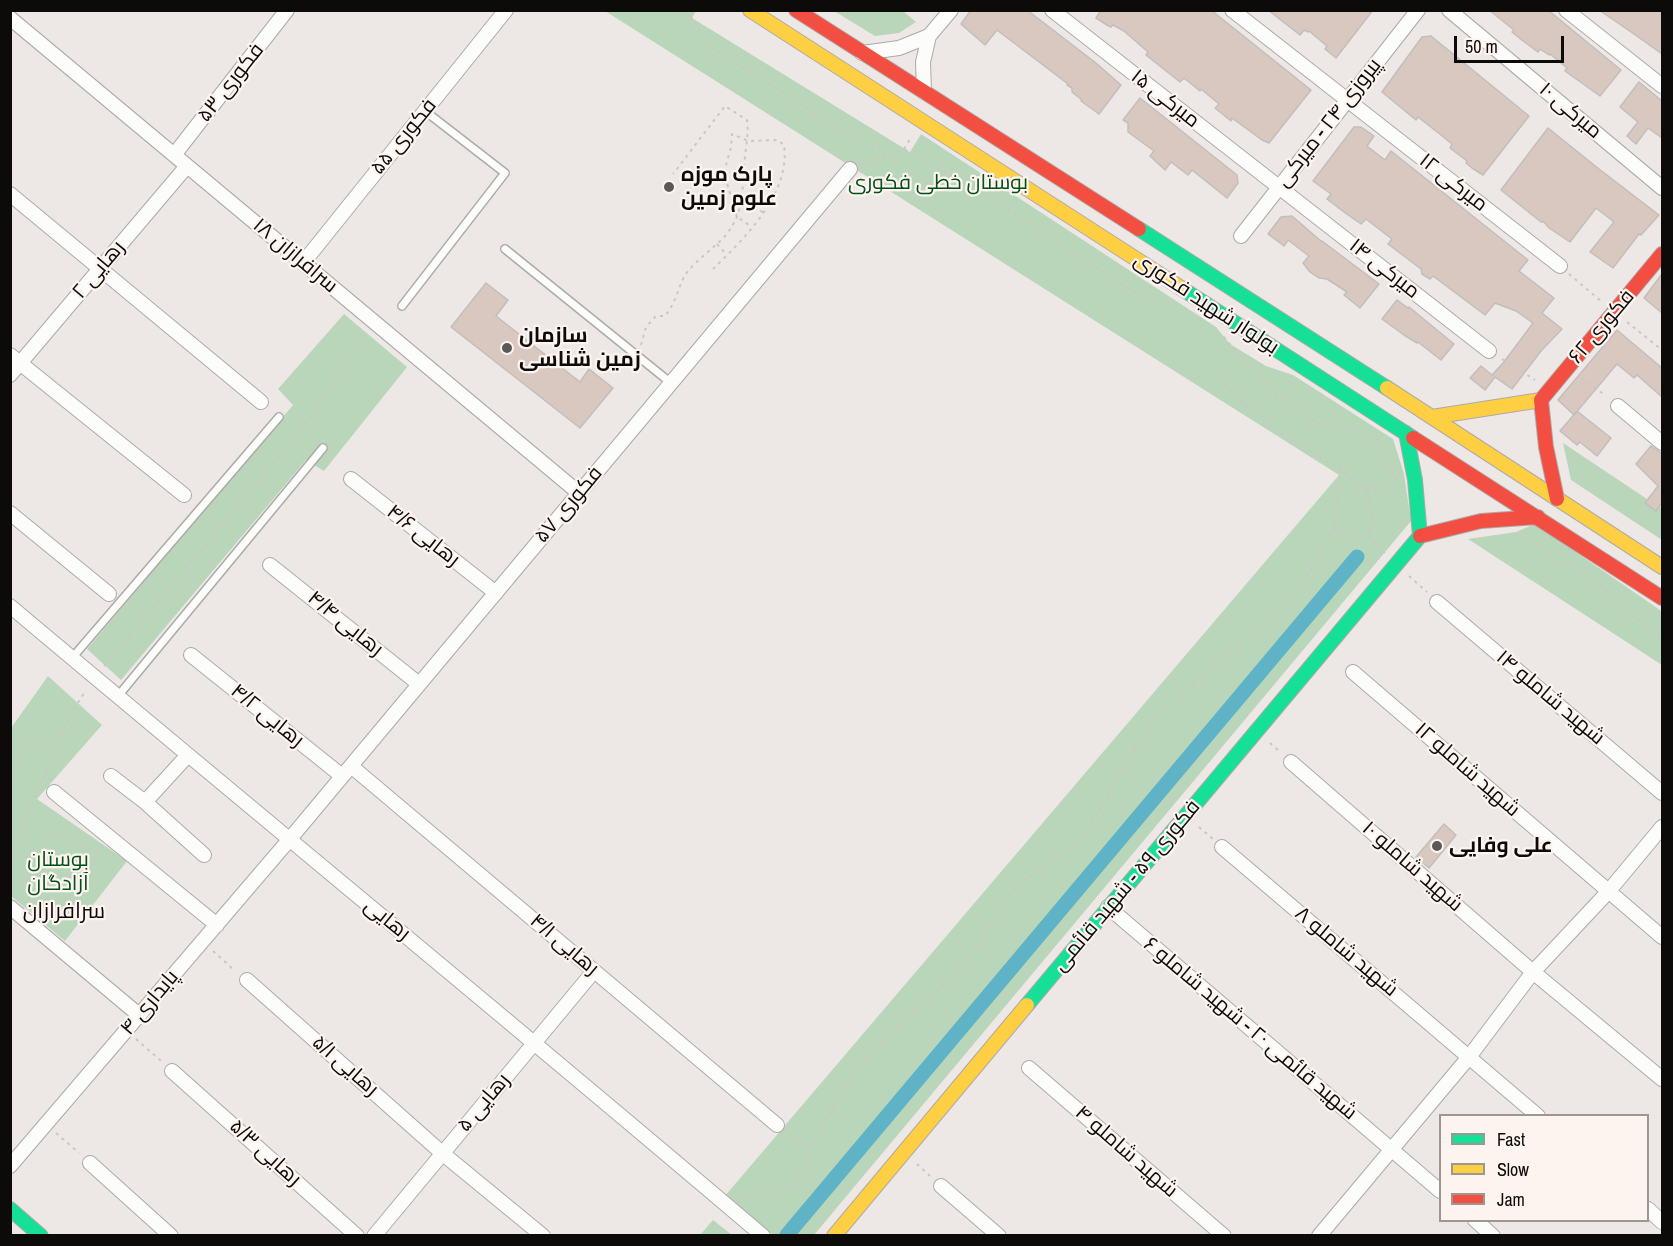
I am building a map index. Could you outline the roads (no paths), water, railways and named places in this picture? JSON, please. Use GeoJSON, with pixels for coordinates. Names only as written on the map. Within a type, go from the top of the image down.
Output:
{"type":"FeatureCollection","features":[{"type":"Feature","properties":{"kind":"main road","name":"بولوار شهید فکوری"},"geometry":{"type":"LineString","coordinates":[[750,10],[1662,597]]}},
{"type":"Feature","properties":{"kind":"main road","name":"بولوار شهید فکوری"},"geometry":{"type":"LineString","coordinates":[[796,10],[1662,567]]}},
{"type":"Feature","properties":{"kind":"main road","name":"فکوری ۶۲"},"geometry":{"type":"LineString","coordinates":[[1541,400],[1662,254]]}},
{"type":"Feature","properties":{"kind":"main road"},"geometry":{"type":"LineString","coordinates":[[1432,417],[1541,400],[1546,447],[1557,499]]}},
{"type":"Feature","properties":{"kind":"main road"},"geometry":{"type":"LineString","coordinates":[[1407,434],[1420,536],[1481,521],[1538,517]]}},
{"type":"Feature","properties":{"kind":"main road","name":"فکوری ۵۹ - شهید قائمی"},"geometry":{"type":"LineString","coordinates":[[834,1236],[1420,536]]}},
{"type":"Feature","properties":{"kind":"main road"},"geometry":{"type":"LineString","coordinates":[[10,1209],[41,1236]]}},
{"type":"Feature","properties":{"kind":"street","name":"فکوری ۵۳"},"geometry":{"type":"LineString","coordinates":[[174,155],[287,10]]}},
{"type":"Feature","properties":{"kind":"street","name":"فکوری ۵۵"},"geometry":{"type":"LineString","coordinates":[[303,263],[506,10]]}},
{"type":"Feature","properties":{"kind":"street"},"geometry":{"type":"LineString","coordinates":[[924,92],[923,62],[929,36],[951,10]]}},
{"type":"Feature","properties":{"kind":"street","name":"میرکی ۱۵"},"geometry":{"type":"LineString","coordinates":[[1052,10],[1279,188]]}},
{"type":"Feature","properties":{"kind":"street","name":"میرکی ۱۲"},"geometry":{"type":"LineString","coordinates":[[1232,10],[1560,266]]}},
{"type":"Feature","properties":{"kind":"street","name":"پیروزی ۲۴ - میرکی"},"geometry":{"type":"LineString","coordinates":[[1240,236],[1418,10]]}},
{"type":"Feature","properties":{"kind":"street","name":"میرکی ۱۰"},"geometry":{"type":"LineString","coordinates":[[1449,10],[1662,188]]}},
{"type":"Feature","properties":{"kind":"street"},"geometry":{"type":"LineString","coordinates":[[1566,10],[1662,86]]}},
{"type":"Feature","properties":{"kind":"street","name":"سرافرازان ۱۸"},"geometry":{"type":"LineString","coordinates":[[10,18],[579,493]]}},
{"type":"Feature","properties":{"kind":"street"},"geometry":{"type":"LineString","coordinates":[[862,52],[899,48],[929,36]]}},
{"type":"Feature","properties":{"kind":"street","name":"رهایی ۲"},"geometry":{"type":"LineString","coordinates":[[10,375],[15,359],[100,269],[187,166]]}},
{"type":"Feature","properties":{"kind":"street","name":"فکوری ۵۷"},"geometry":{"type":"LineString","coordinates":[[289,840],[850,169]]}},
{"type":"Feature","properties":{"kind":"street","name":"میرکی ۱۴"},"geometry":{"type":"LineString","coordinates":[[1279,188],[1489,351]]}},
{"type":"Feature","properties":{"kind":"street"},"geometry":{"type":"LineString","coordinates":[[10,194],[261,402]]}},
{"type":"Feature","properties":{"kind":"street"},"geometry":{"type":"LineString","coordinates":[[15,359],[184,495]]}},
{"type":"Feature","properties":{"kind":"street"},"geometry":{"type":"LineString","coordinates":[[1618,406],[1662,443]]}},
{"type":"Feature","properties":{"kind":"street","name":"رهایی ۴/۶"},"geometry":{"type":"LineString","coordinates":[[351,479],[496,593]]}},
{"type":"Feature","properties":{"kind":"street"},"geometry":{"type":"LineString","coordinates":[[10,513],[109,594]]}},
{"type":"Feature","properties":{"kind":"street","name":"رهایی ۴/۴"},"geometry":{"type":"LineString","coordinates":[[270,565],[419,684]]}},
{"type":"Feature","properties":{"kind":"street","name":"شهید شاملو ۱۴"},"geometry":{"type":"LineString","coordinates":[[1437,602],[1662,793]]}},
{"type":"Feature","properties":{"kind":"street","name":"رهایی"},"geometry":{"type":"LineString","coordinates":[[10,606],[535,1042],[763,1236]]}},
{"type":"Feature","properties":{"kind":"street","name":"رهایی ۴/۲"},"geometry":{"type":"LineString","coordinates":[[191,655],[347,771]]}},
{"type":"Feature","properties":{"kind":"street","name":"شهید شاملو ۱۲"},"geometry":{"type":"LineString","coordinates":[[1353,672],[1662,937]]}},
{"type":"Feature","properties":{"kind":"street"},"geometry":{"type":"LineString","coordinates":[[145,802],[188,755]]}},
{"type":"Feature","properties":{"kind":"street","name":"شهید شاملو ۱۰"},"geometry":{"type":"LineString","coordinates":[[1291,762],[1533,972],[1662,1079]]}},
{"type":"Feature","properties":{"kind":"street","name":"رهایی ۴/۱"},"geometry":{"type":"LineString","coordinates":[[347,771],[594,971],[777,1125]]}},
{"type":"Feature","properties":{"kind":"street"},"geometry":{"type":"LineString","coordinates":[[111,776],[145,802],[204,855]]}},
{"type":"Feature","properties":{"kind":"street"},"geometry":{"type":"LineString","coordinates":[[54,792],[217,925]]}},
{"type":"Feature","properties":{"kind":"street"},"geometry":{"type":"LineString","coordinates":[[1319,1236],[1469,1057],[1533,972],[1608,892],[1662,827]]}},
{"type":"Feature","properties":{"kind":"street","name":"پایداری ۴"},"geometry":{"type":"LineString","coordinates":[[10,1166],[289,840]]}},
{"type":"Feature","properties":{"kind":"street","name":"شهید شاملو ۸"},"geometry":{"type":"LineString","coordinates":[[1222,847],[1536,1114]]}},
{"type":"Feature","properties":{"kind":"street"},"geometry":{"type":"LineString","coordinates":[[10,907],[140,1015]]}},
{"type":"Feature","properties":{"kind":"street","name":"شهید قائمی ۲۰ - شهید شاملو ۶"},"geometry":{"type":"LineString","coordinates":[[1108,908],[1439,1190]]}},
{"type":"Feature","properties":{"kind":"street","name":"رهایی ۵"},"geometry":{"type":"LineString","coordinates":[[374,1236],[594,971]]}},
{"type":"Feature","properties":{"kind":"street","name":"رهایی ۵/۱"},"geometry":{"type":"LineString","coordinates":[[247,980],[442,1153],[543,1236]]}},
{"type":"Feature","properties":{"kind":"street","name":"شهید شاملو ۴"},"geometry":{"type":"LineString","coordinates":[[1029,1068],[1224,1236]]}},
{"type":"Feature","properties":{"kind":"street","name":"رهایی ۵/۳"},"geometry":{"type":"LineString","coordinates":[[172,1071],[357,1236]]}},
{"type":"Feature","properties":{"kind":"street"},"geometry":{"type":"LineString","coordinates":[[90,1163],[171,1236]]}},
{"type":"Feature","properties":{"kind":"street"},"geometry":{"type":"LineString","coordinates":[[941,1186],[999,1236]]}},
{"type":"Feature","properties":{"kind":"street"},"geometry":{"type":"LineString","coordinates":[[1649,1211],[1662,1222]]}},
{"type":"Feature","properties":{"kind":"street"},"geometry":{"type":"LineString","coordinates":[[1476,1222],[1493,1236]]}},
{"type":"Feature","properties":{"kind":"lane"},"geometry":{"type":"LineString","coordinates":[[402,306],[505,173],[425,111]]}},
{"type":"Feature","properties":{"kind":"lane"},"geometry":{"type":"LineString","coordinates":[[504,249],[671,383]]}},
{"type":"Feature","properties":{"kind":"lane"},"geometry":{"type":"LineString","coordinates":[[72,658],[279,417]]}},
{"type":"Feature","properties":{"kind":"lane"},"geometry":{"type":"LineString","coordinates":[[118,696],[323,448]]}},
{"type":"Feature","properties":{"kind":"waterway"},"geometry":{"type":"LineString","coordinates":[[787,1235],[1357,557]]}},
{"type":"Feature","properties":{"kind":"place","name":"پارک موزه علوم زمین"},"geometry":{"type":"Point","coordinates":[669,187]}},
{"type":"Feature","properties":{"kind":"place","name":"سازمان زمین شناسی"},"geometry":{"type":"Point","coordinates":[507,348]}},
{"type":"Feature","properties":{"kind":"place","name":"علی وفایی"},"geometry":{"type":"Point","coordinates":[1437,846]}},
{"type":"Feature","properties":{"kind":"district","name":"سرافرازان"},"geometry":{"type":"Point","coordinates":[64,912]}},
{"type":"Feature","properties":{"kind":"park label","name":"بوستان خطی فکوری"},"geometry":{"type":"Point","coordinates":[938,183]}},
{"type":"Feature","properties":{"kind":"park label","name":"بوستان آزادگان"},"geometry":{"type":"Point","coordinates":[58,872]}}]}
